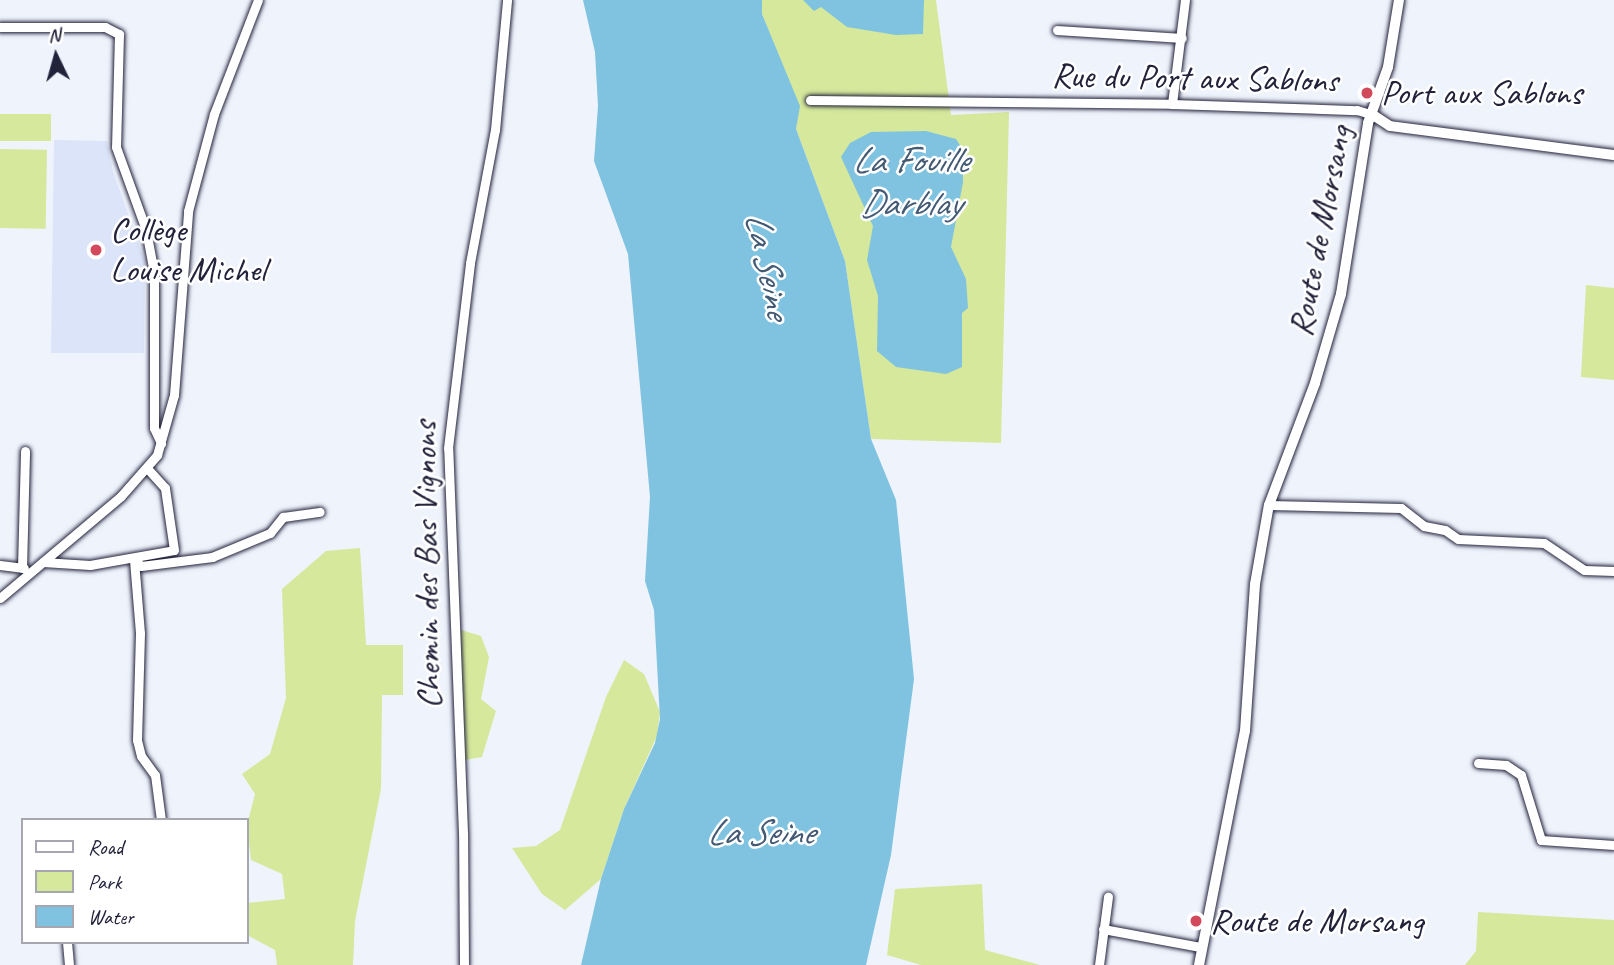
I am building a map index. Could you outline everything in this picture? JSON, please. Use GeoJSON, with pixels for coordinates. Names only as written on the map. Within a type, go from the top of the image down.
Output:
{"type":"FeatureCollection","features":[{"type":"Feature","properties":{"kind":"street"},"geometry":{"type":"LineString","coordinates":[[0,598],[148,469],[161,443],[174,395],[188,211],[214,114],[258,0]]}},
{"type":"Feature","properties":{"kind":"street","name":"Chemin des Bas Vignons"},"geometry":{"type":"LineString","coordinates":[[464,965],[448,448],[470,262],[495,130],[507,0]]}},
{"type":"Feature","properties":{"kind":"street"},"geometry":{"type":"LineString","coordinates":[[1172,104],[1185,0]]}},
{"type":"Feature","properties":{"kind":"street","name":"Route de Morsang"},"geometry":{"type":"LineString","coordinates":[[1199,965],[1200,947],[1245,731],[1255,584],[1269,505],[1315,383],[1341,295],[1373,115],[1394,45],[1399,0]]}},
{"type":"Feature","properties":{"kind":"street"},"geometry":{"type":"LineString","coordinates":[[0,27],[106,27],[119,34],[116,147],[146,230],[154,273],[154,428],[161,443]]}},
{"type":"Feature","properties":{"kind":"street"},"geometry":{"type":"LineString","coordinates":[[1057,30],[1182,38]]}},
{"type":"Feature","properties":{"kind":"street","name":"Rue du Port aux Sablons"},"geometry":{"type":"LineString","coordinates":[[810,100],[1172,104],[1357,110],[1373,115],[1390,126],[1614,155]]}},
{"type":"Feature","properties":{"kind":"street"},"geometry":{"type":"LineString","coordinates":[[22,568],[24,451]]}},
{"type":"Feature","properties":{"kind":"street"},"geometry":{"type":"LineString","coordinates":[[43,562],[55,566],[134,560],[174,551],[165,488],[148,469]]}},
{"type":"Feature","properties":{"kind":"street"},"geometry":{"type":"LineString","coordinates":[[1269,505],[1401,508],[1424,526],[1445,530],[1458,539],[1545,543],[1584,570],[1614,571]]}},
{"type":"Feature","properties":{"kind":"street"},"geometry":{"type":"LineString","coordinates":[[134,560],[141,566],[212,557],[270,533],[283,517],[320,512]]}},
{"type":"Feature","properties":{"kind":"street"},"geometry":{"type":"LineString","coordinates":[[134,560],[140,633],[137,740],[141,756],[155,775],[161,818]]}},
{"type":"Feature","properties":{"kind":"street"},"geometry":{"type":"LineString","coordinates":[[0,565],[33,570]]}},
{"type":"Feature","properties":{"kind":"street"},"geometry":{"type":"LineString","coordinates":[[1478,764],[1506,765],[1521,775],[1541,840],[1614,845]]}},
{"type":"Feature","properties":{"kind":"street"},"geometry":{"type":"LineString","coordinates":[[1099,965],[1108,897]]}},
{"type":"Feature","properties":{"kind":"street"},"geometry":{"type":"LineString","coordinates":[[1102,929],[1200,947]]}},
{"type":"Feature","properties":{"kind":"street"},"geometry":{"type":"LineString","coordinates":[[67,944],[69,965]]}},
{"type":"Feature","properties":{"kind":"shaded area","name":"Collège Louise Michel"},"geometry":{"type":"Polygon","coordinates":[[[54,140],[107,141],[113,172],[145,261],[144,353],[51,353],[54,140]]]}},
{"type":"Feature","properties":{"kind":"green space"},"geometry":{"type":"Polygon","coordinates":[[[762,0],[936,0],[951,115],[1009,112],[1001,443],[871,439],[845,261],[796,129],[799,106],[762,14],[762,0]]]}},
{"type":"Feature","properties":{"kind":"green space"},"geometry":{"type":"Polygon","coordinates":[[[0,114],[51,114],[51,141],[0,141],[0,114]]]}},
{"type":"Feature","properties":{"kind":"green space"},"geometry":{"type":"Polygon","coordinates":[[[0,149],[47,150],[46,229],[0,228],[0,149]]]}},
{"type":"Feature","properties":{"kind":"green space"},"geometry":{"type":"Polygon","coordinates":[[[1586,285],[1614,288],[1614,380],[1581,377],[1586,285]]]}},
{"type":"Feature","properties":{"kind":"green space"},"geometry":{"type":"Polygon","coordinates":[[[360,548],[366,645],[403,645],[403,695],[382,695],[381,789],[355,921],[353,965],[277,965],[275,950],[248,936],[248,903],[285,899],[282,874],[251,860],[248,821],[255,794],[242,774],[270,754],[286,698],[282,589],[326,551],[360,548]]]}},
{"type":"Feature","properties":{"kind":"green space"},"geometry":{"type":"Polygon","coordinates":[[[458,629],[481,636],[489,657],[481,699],[496,711],[482,757],[465,760],[458,629]]]}},
{"type":"Feature","properties":{"kind":"green space"},"geometry":{"type":"Polygon","coordinates":[[[624,660],[644,674],[660,712],[657,736],[624,809],[601,879],[565,910],[542,894],[512,848],[536,846],[560,830],[606,697],[624,660]]]}},
{"type":"Feature","properties":{"kind":"green space"},"geometry":{"type":"Polygon","coordinates":[[[982,884],[985,950],[1040,965],[921,965],[887,955],[895,889],[982,884]]]}},
{"type":"Feature","properties":{"kind":"green space"},"geometry":{"type":"Polygon","coordinates":[[[1478,912],[1614,920],[1614,965],[1465,965],[1476,951],[1478,912]]]}},
{"type":"Feature","properties":{"kind":"water","name":"La Seine"},"geometry":{"type":"Polygon","coordinates":[[[583,0],[762,0],[762,14],[800,106],[796,129],[845,261],[871,439],[896,500],[914,679],[891,855],[866,965],[581,965],[601,879],[624,809],[655,743],[660,719],[654,610],[645,581],[650,497],[628,254],[594,161],[598,106],[595,52],[583,0]]]}},
{"type":"Feature","properties":{"kind":"water"},"geometry":{"type":"Polygon","coordinates":[[[803,0],[924,0],[923,34],[896,35],[847,27],[821,7],[814,11],[803,0]]]}},
{"type":"Feature","properties":{"kind":"water","name":"La Fouille Darblay"},"geometry":{"type":"Polygon","coordinates":[[[926,131],[956,139],[963,150],[963,182],[951,247],[966,279],[968,308],[962,313],[962,367],[946,374],[896,367],[877,351],[878,296],[867,260],[873,226],[841,157],[850,143],[871,132],[926,131]]]}},
{"type":"Feature","properties":{"kind":"place","name":"Port aux Sablons"},"geometry":{"type":"Point","coordinates":[1367,93]}},
{"type":"Feature","properties":{"kind":"place","name":"Collège Louise Michel"},"geometry":{"type":"Point","coordinates":[96,250]}},
{"type":"Feature","properties":{"kind":"place","name":"Route de Morsang"},"geometry":{"type":"Point","coordinates":[1196,921]}}]}
